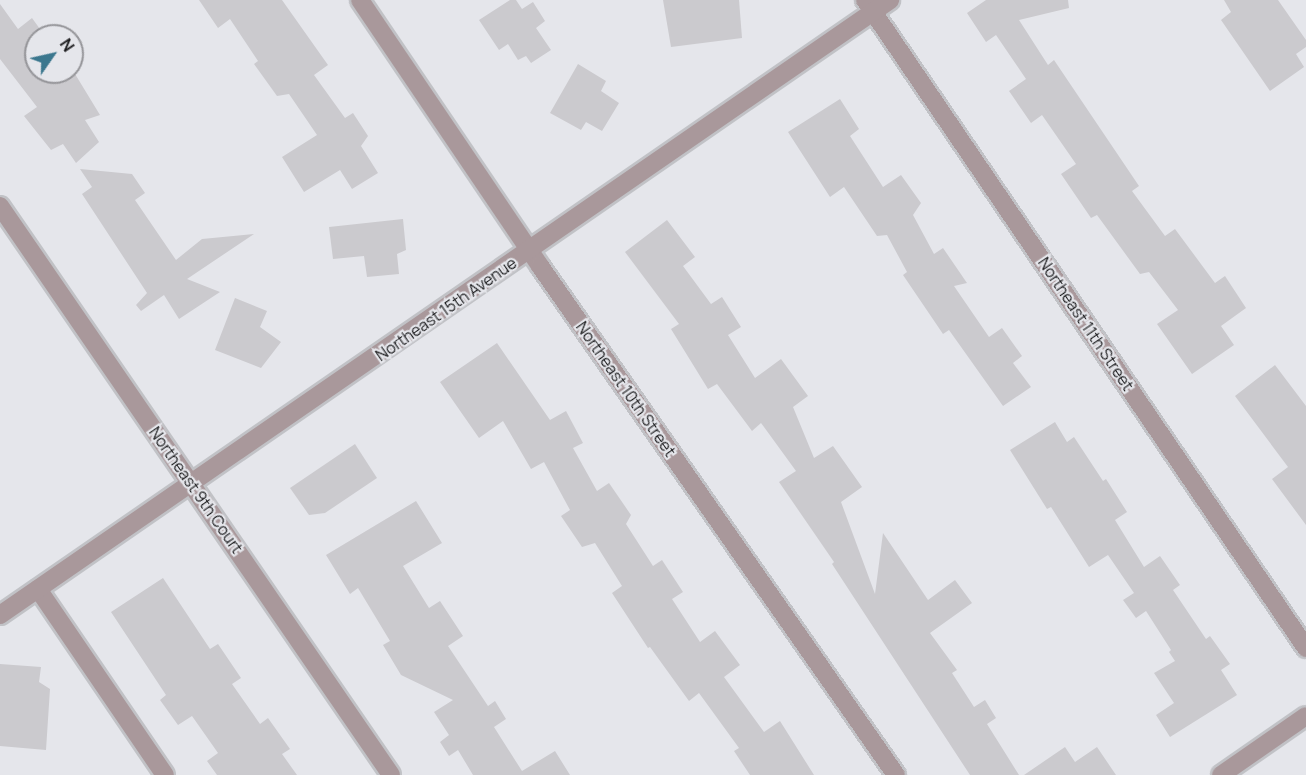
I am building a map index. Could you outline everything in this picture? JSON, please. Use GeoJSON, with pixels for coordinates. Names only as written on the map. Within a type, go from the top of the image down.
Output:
{"type":"FeatureCollection","features":[{"type":"Feature","properties":{"kind":"street","name":"Northeast 10th Street"},"geometry":{"type":"LineString","coordinates":[[360,0],[530,251],[896,775]]}},
{"type":"Feature","properties":{"kind":"street","name":"Northeast 15th Avenue"},"geometry":{"type":"LineString","coordinates":[[0,615],[530,251],[869,6],[890,0]]}},
{"type":"Feature","properties":{"kind":"street","name":"Northeast 11th Street"},"geometry":{"type":"LineString","coordinates":[[869,6],[1306,648]]}},
{"type":"Feature","properties":{"kind":"street","name":"Northeast 9th Court"},"geometry":{"type":"LineString","coordinates":[[0,206],[391,775]]}},
{"type":"Feature","properties":{"kind":"street"},"geometry":{"type":"LineString","coordinates":[[38,589],[165,775]]}},
{"type":"Feature","properties":{"kind":"street"},"geometry":{"type":"LineString","coordinates":[[1221,775],[1306,716]]}},
{"type":"Feature","properties":{"kind":"building"},"geometry":{"type":"Polygon","coordinates":[[[199,0],[282,0],[328,65],[314,75],[345,118],[353,113],[368,136],[361,146],[378,173],[352,189],[340,170],[304,192],[282,157],[317,135],[289,94],[277,96],[254,64],[258,61],[230,19],[218,28],[199,0]]]}},
{"type":"Feature","properties":{"kind":"building"},"geometry":{"type":"Polygon","coordinates":[[[510,0],[516,0],[522,9],[533,2],[545,21],[536,28],[551,50],[531,63],[526,56],[518,60],[508,44],[499,50],[479,20],[510,0]]]}},
{"type":"Feature","properties":{"kind":"building"},"geometry":{"type":"Polygon","coordinates":[[[663,0],[739,0],[742,38],[671,47],[663,0]]]}},
{"type":"Feature","properties":{"kind":"building"},"geometry":{"type":"Polygon","coordinates":[[[986,0],[1068,0],[1069,8],[1019,20],[1048,65],[1054,60],[1139,186],[1132,191],[1165,236],[1175,229],[1215,283],[1225,276],[1246,308],[1221,326],[1234,345],[1192,374],[1157,324],[1178,310],[1149,272],[1140,274],[1097,215],[1091,218],[1061,174],[1076,164],[1042,115],[1031,123],[1009,91],[1026,79],[996,35],[986,42],[967,13],[986,0]]]}},
{"type":"Feature","properties":{"kind":"building"},"geometry":{"type":"Polygon","coordinates":[[[1224,0],[1278,0],[1306,40],[1306,47],[1296,54],[1304,67],[1270,91],[1221,20],[1231,12],[1224,0]]]}},
{"type":"Feature","properties":{"kind":"building"},"geometry":{"type":"Polygon","coordinates":[[[0,4],[18,29],[24,24],[24,84],[81,84],[100,115],[85,120],[99,142],[76,163],[63,144],[51,150],[24,116],[37,107],[0,59],[0,4]]]}},
{"type":"Feature","properties":{"kind":"building"},"geometry":{"type":"Polygon","coordinates":[[[32,18],[36,24],[24,24],[32,18]]]}},
{"type":"Feature","properties":{"kind":"building"},"geometry":{"type":"Polygon","coordinates":[[[578,64],[606,81],[601,91],[619,103],[602,131],[586,122],[581,130],[550,113],[578,64]]]}},
{"type":"Feature","properties":{"kind":"building"},"geometry":{"type":"Polygon","coordinates":[[[840,99],[859,129],[850,136],[883,187],[901,175],[921,203],[913,215],[934,254],[943,248],[967,283],[954,286],[989,337],[1002,328],[1022,356],[1013,363],[1031,387],[1003,406],[949,330],[943,334],[903,275],[907,272],[887,235],[877,236],[844,187],[830,197],[788,132],[840,99]]]}},
{"type":"Feature","properties":{"kind":"building"},"geometry":{"type":"Polygon","coordinates":[[[80,169],[132,174],[145,193],[135,200],[176,260],[202,239],[254,234],[187,279],[220,292],[179,319],[164,295],[141,311],[136,305],[147,293],[82,194],[92,187],[80,169]]]}},
{"type":"Feature","properties":{"kind":"building"},"geometry":{"type":"Polygon","coordinates":[[[403,219],[406,250],[397,254],[399,274],[367,277],[364,256],[333,259],[329,227],[403,219]]]}},
{"type":"Feature","properties":{"kind":"building"},"geometry":{"type":"Polygon","coordinates":[[[667,220],[695,257],[683,266],[711,304],[722,297],[741,327],[728,335],[755,378],[781,359],[808,396],[793,407],[814,458],[833,446],[862,487],[841,502],[875,594],[883,533],[928,600],[955,580],[972,603],[930,633],[957,670],[952,673],[974,707],[985,700],[996,718],[987,724],[1019,775],[970,775],[832,564],[834,562],[779,482],[796,471],[761,423],[752,431],[717,384],[708,389],[671,329],[679,324],[625,252],[667,220]]]}},
{"type":"Feature","properties":{"kind":"building"},"geometry":{"type":"Polygon","coordinates":[[[235,298],[267,311],[260,327],[281,342],[261,368],[215,350],[235,298]]]}},
{"type":"Feature","properties":{"kind":"building"},"geometry":{"type":"Polygon","coordinates":[[[497,343],[550,420],[566,411],[583,443],[573,448],[597,491],[609,483],[631,515],[626,524],[653,566],[662,560],[683,592],[672,599],[700,642],[715,631],[740,665],[724,677],[764,732],[780,721],[814,775],[750,775],[734,751],[739,748],[699,693],[689,701],[650,647],[648,648],[612,593],[622,586],[595,543],[582,547],[561,516],[570,510],[544,462],[531,469],[503,421],[479,438],[440,382],[497,343]]]}},
{"type":"Feature","properties":{"kind":"building"},"geometry":{"type":"Polygon","coordinates":[[[1275,365],[1306,406],[1306,525],[1272,479],[1288,467],[1235,396],[1275,365]]]}},
{"type":"Feature","properties":{"kind":"building"},"geometry":{"type":"Polygon","coordinates":[[[1055,422],[1067,442],[1074,437],[1103,481],[1106,479],[1127,512],[1115,520],[1144,567],[1160,556],[1180,585],[1173,590],[1206,639],[1210,636],[1230,664],[1221,670],[1237,695],[1170,737],[1156,715],[1174,703],[1154,673],[1175,661],[1169,652],[1171,650],[1146,611],[1136,618],[1123,600],[1134,593],[1108,555],[1089,567],[1051,507],[1047,509],[1010,450],[1055,422]]]}},
{"type":"Feature","properties":{"kind":"building"},"geometry":{"type":"Polygon","coordinates":[[[355,444],[377,478],[325,513],[309,515],[290,488],[355,444]]]}},
{"type":"Feature","properties":{"kind":"building"},"geometry":{"type":"Polygon","coordinates":[[[416,501],[442,543],[403,566],[429,608],[440,601],[463,636],[448,646],[488,706],[495,701],[506,719],[494,727],[522,771],[555,751],[570,775],[473,775],[458,750],[449,756],[440,742],[449,735],[434,712],[453,700],[401,675],[383,645],[390,641],[358,588],[350,594],[326,555],[416,501]]]}},
{"type":"Feature","properties":{"kind":"building"},"geometry":{"type":"Polygon","coordinates":[[[163,578],[210,649],[218,644],[241,678],[232,684],[260,724],[268,718],[290,749],[282,754],[297,775],[217,775],[207,761],[218,753],[192,716],[178,725],[160,700],[166,695],[111,612],[163,578]]]}},
{"type":"Feature","properties":{"kind":"building"},"geometry":{"type":"Polygon","coordinates":[[[0,664],[41,667],[39,682],[50,689],[46,750],[0,746],[0,664]]]}},
{"type":"Feature","properties":{"kind":"building"},"geometry":{"type":"Polygon","coordinates":[[[1065,747],[1075,762],[1097,747],[1116,775],[1024,775],[1065,747]]]}}]}
